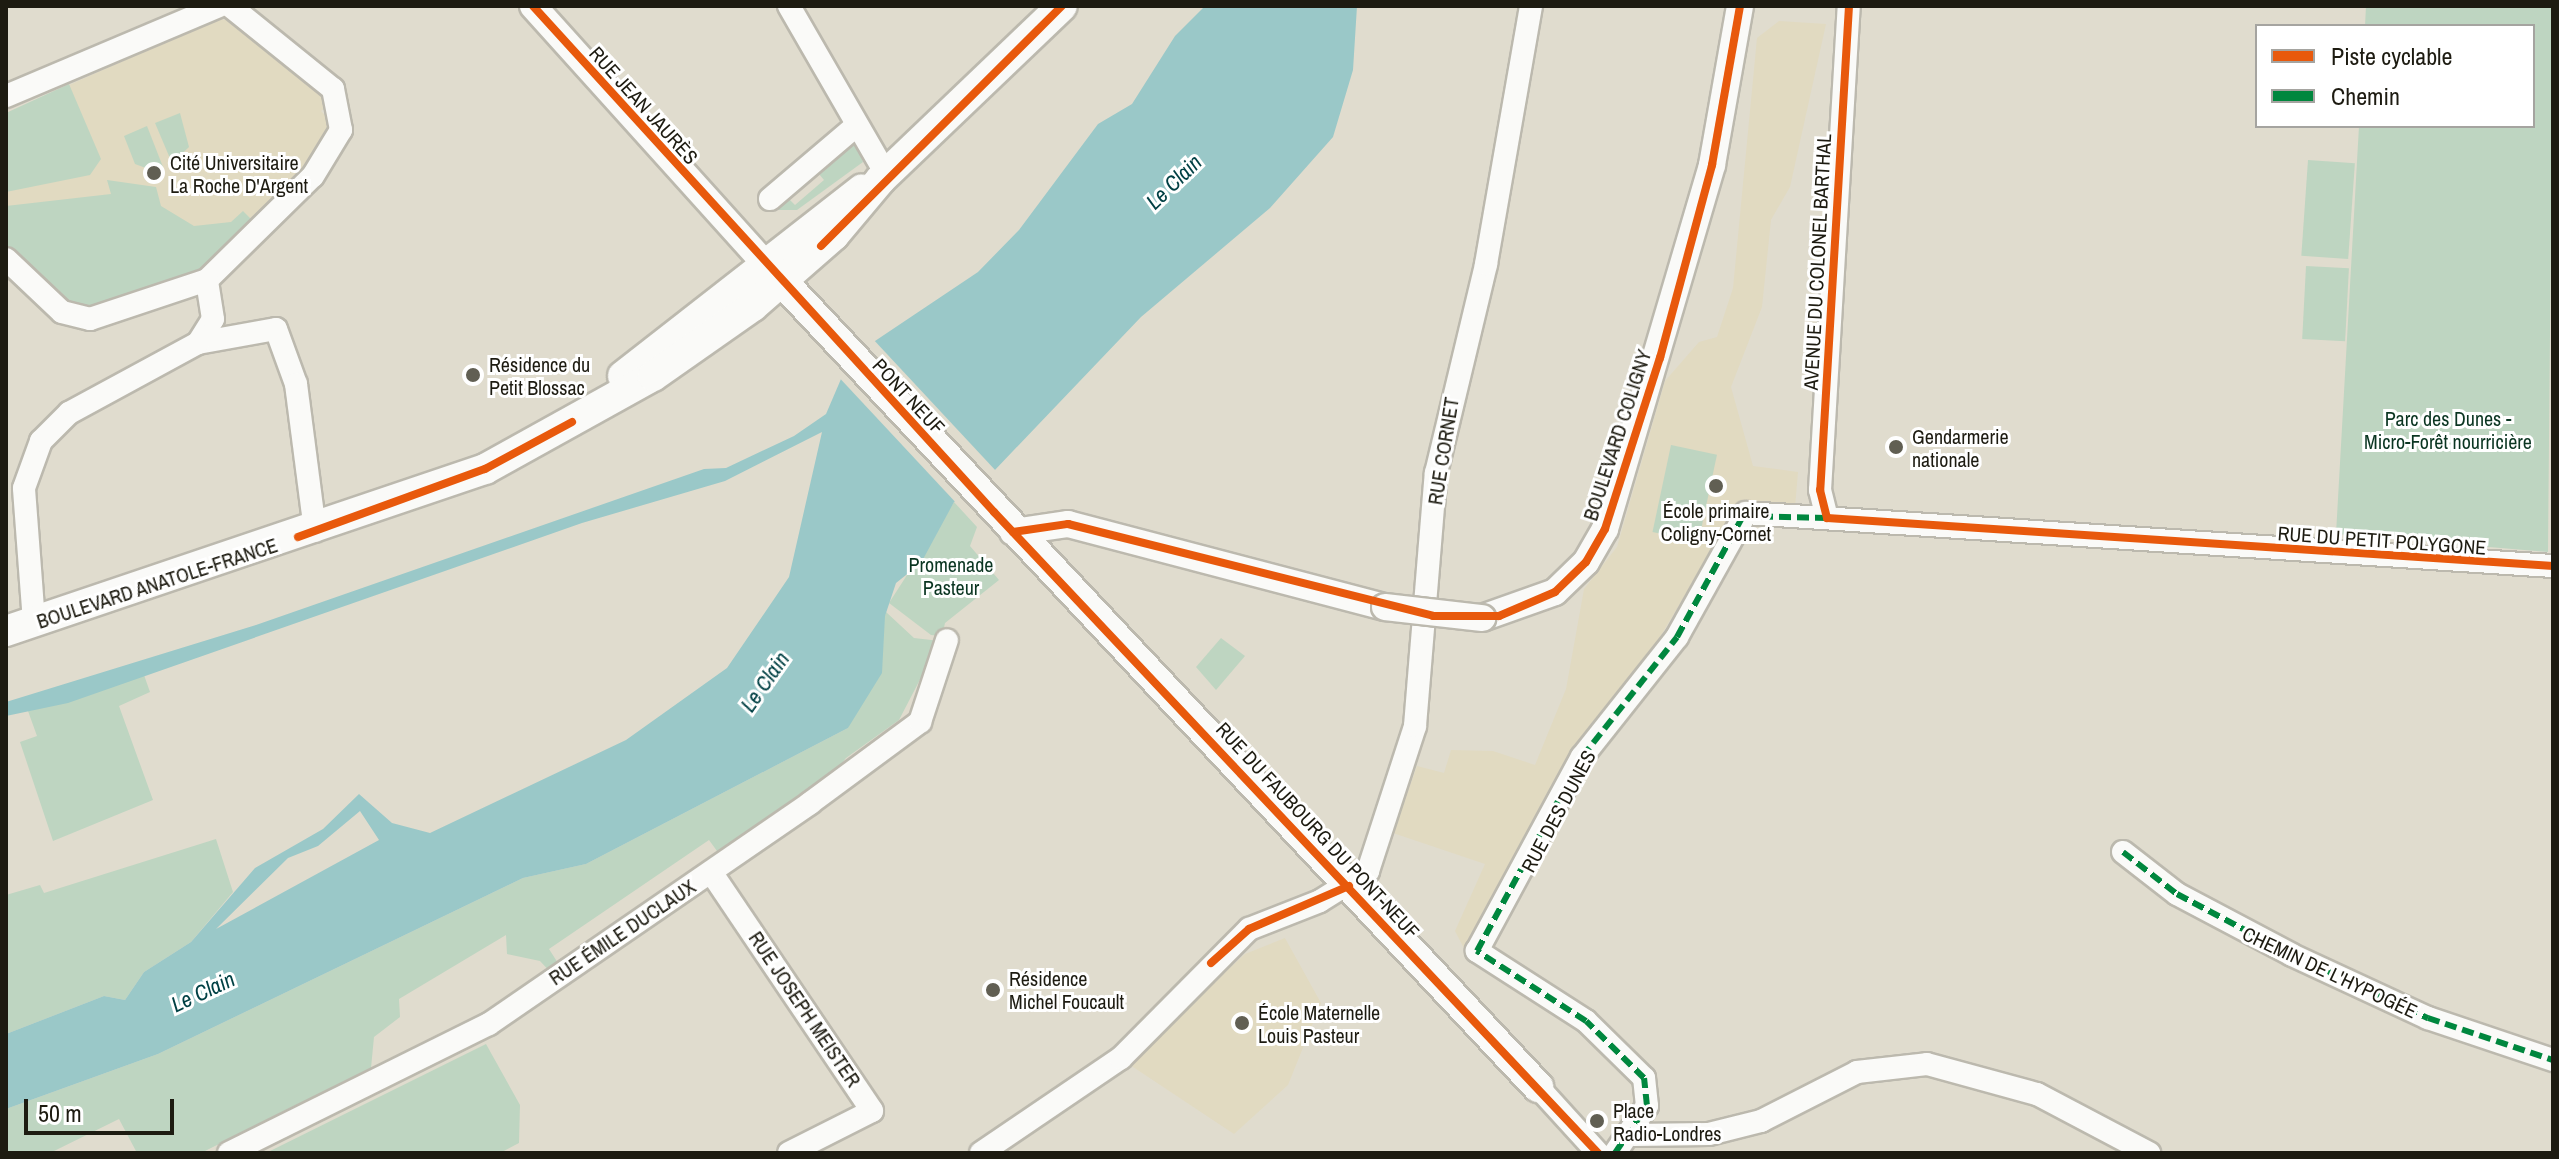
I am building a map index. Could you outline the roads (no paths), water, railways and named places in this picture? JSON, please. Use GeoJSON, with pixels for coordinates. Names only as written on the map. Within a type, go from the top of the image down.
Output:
{"type":"FeatureCollection","features":[{"type":"Feature","properties":{"kind":"main road","name":"BOULEVARD ANATOLE-FRANCE"},"geometry":{"type":"LineString","coordinates":[[20,626],[315,531],[485,469],[572,422],[772,271],[833,205],[883,176],[1062,6]]}},
{"type":"Feature","properties":{"kind":"main road","name":"PONT NEUF"},"geometry":{"type":"LineString","coordinates":[[772,271],[1003,522]]}},
{"type":"Feature","properties":{"kind":"main road","name":"RUE DU FAUBOURG DU PONT-NEUF"},"geometry":{"type":"LineString","coordinates":[[1003,522],[1041,557],[1538,1087]]}},
{"type":"Feature","properties":{"kind":"street"},"geometry":{"type":"LineString","coordinates":[[6,96],[219,6]]}},
{"type":"Feature","properties":{"kind":"street"},"geometry":{"type":"LineString","coordinates":[[6,259],[78,320],[207,280],[318,171],[342,122],[329,84],[230,6]]}},
{"type":"Feature","properties":{"kind":"street","name":"RUE JEAN JAURÈS"},"geometry":{"type":"LineString","coordinates":[[533,6],[772,271]]}},
{"type":"Feature","properties":{"kind":"street"},"geometry":{"type":"LineString","coordinates":[[789,6],[883,176]]}},
{"type":"Feature","properties":{"kind":"street","name":"RUE CORNET"},"geometry":{"type":"LineString","coordinates":[[1349,886],[1368,871],[1415,726],[1436,473],[1486,264],[1531,6]]}},
{"type":"Feature","properties":{"kind":"street","name":"BOULEVARD COLIGNY"},"geometry":{"type":"LineString","coordinates":[[1003,522],[1056,523],[1385,607],[1482,618],[1555,592],[1586,562],[1605,529],[1712,165],[1740,6]]}},
{"type":"Feature","properties":{"kind":"street","name":"AVENUE DU COLONEL BARTHAL"},"geometry":{"type":"LineString","coordinates":[[1827,518],[1820,490],[1849,6]]}},
{"type":"Feature","properties":{"kind":"street"},"geometry":{"type":"LineString","coordinates":[[770,199],[857,125]]}},
{"type":"Feature","properties":{"kind":"street"},"geometry":{"type":"LineString","coordinates":[[198,343],[213,319],[207,280]]}},
{"type":"Feature","properties":{"kind":"street"},"geometry":{"type":"LineString","coordinates":[[20,626],[26,472],[41,441],[69,413],[198,343],[276,329],[296,384],[315,531]]}},
{"type":"Feature","properties":{"kind":"street","name":"RUE DES DUNES"},"geometry":{"type":"LineString","coordinates":[[1634,1135],[1648,1101],[1644,1078],[1586,1021],[1477,951],[1582,757],[1677,637],[1743,516],[1827,518]]}},
{"type":"Feature","properties":{"kind":"street","name":"RUE DU PETIT POLYGONE"},"geometry":{"type":"LineString","coordinates":[[1827,518],[2553,566]]}},
{"type":"Feature","properties":{"kind":"street","name":"BOULEVARD COLIGNY"},"geometry":{"type":"LineString","coordinates":[[1041,557],[1067,538],[1111,536]]}},
{"type":"Feature","properties":{"kind":"street","name":"RUE ÉMILE DUCLAUX"},"geometry":{"type":"LineString","coordinates":[[229,1153],[489,1024],[711,872],[920,722],[947,640]]}},
{"type":"Feature","properties":{"kind":"street","name":"CHEMIN DE L'HYPOGÉE"},"geometry":{"type":"LineString","coordinates":[[2123,852],[2177,894],[2292,955],[2455,1029],[2553,1060]]}},
{"type":"Feature","properties":{"kind":"street","name":"RUE JOSEPH MEISTER"},"geometry":{"type":"LineString","coordinates":[[711,872],[872,1111],[789,1153]]}},
{"type":"Feature","properties":{"kind":"street"},"geometry":{"type":"LineString","coordinates":[[981,1153],[1121,1058],[1249,929],[1349,886]]}},
{"type":"Feature","properties":{"kind":"street"},"geometry":{"type":"LineString","coordinates":[[1615,1153],[1634,1135],[1709,1134],[1761,1121],[1857,1072],[1927,1064],[2037,1094],[2149,1153]]}},
{"type":"Feature","properties":{"kind":"street","name":"RUE DU FAUBOURG DU PONT-NEUF"},"geometry":{"type":"LineString","coordinates":[[1538,1087],[1598,1153]]}},
{"type":"Feature","properties":{"kind":"water","name":"Le Clain"},"geometry":{"type":"Polygon","coordinates":[[[1205,6],[1357,6],[1353,70],[1333,137],[1270,208],[1141,317],[994,471],[954,502],[921,563],[896,583],[885,616],[882,673],[848,728],[586,864],[523,878],[158,1054],[6,1109],[6,1034],[104,996],[125,1000],[144,972],[191,942],[255,868],[323,829],[359,794],[392,823],[430,833],[626,740],[727,668],[789,577],[822,432],[725,481],[582,523],[68,703],[6,716],[6,702],[256,625],[704,469],[726,468],[794,436],[826,414],[841,379],[875,341],[978,272],[1019,230],[1098,124],[1132,104],[1175,36],[1205,6]],[[360,811],[318,846],[288,858],[216,929],[379,840],[360,811]]]}},
{"type":"Feature","properties":{"kind":"place","name":"Cité Universitaire La Roche D'Argent"},"geometry":{"type":"Point","coordinates":[154,173]}},
{"type":"Feature","properties":{"kind":"place","name":"Résidence du Petit Blossac"},"geometry":{"type":"Point","coordinates":[473,375]}},
{"type":"Feature","properties":{"kind":"place","name":"Gendarmerie nationale"},"geometry":{"type":"Point","coordinates":[1896,447]}},
{"type":"Feature","properties":{"kind":"place","name":"École primaire Coligny-Cornet"},"geometry":{"type":"Point","coordinates":[1716,486]}},
{"type":"Feature","properties":{"kind":"place","name":"Résidence Michel Foucault"},"geometry":{"type":"Point","coordinates":[993,990]}},
{"type":"Feature","properties":{"kind":"place","name":"École Maternelle Louis Pasteur"},"geometry":{"type":"Point","coordinates":[1242,1023]}},
{"type":"Feature","properties":{"kind":"place","name":"Place Radio-Londres"},"geometry":{"type":"Point","coordinates":[1597,1121]}},
{"type":"Feature","properties":{"kind":"park label","name":"Parc des Dunes - Micro-Forêt nourricière"},"geometry":{"type":"Point","coordinates":[2448,430]}},
{"type":"Feature","properties":{"kind":"park label","name":"Promenade Pasteur"},"geometry":{"type":"Point","coordinates":[951,576]}}]}
